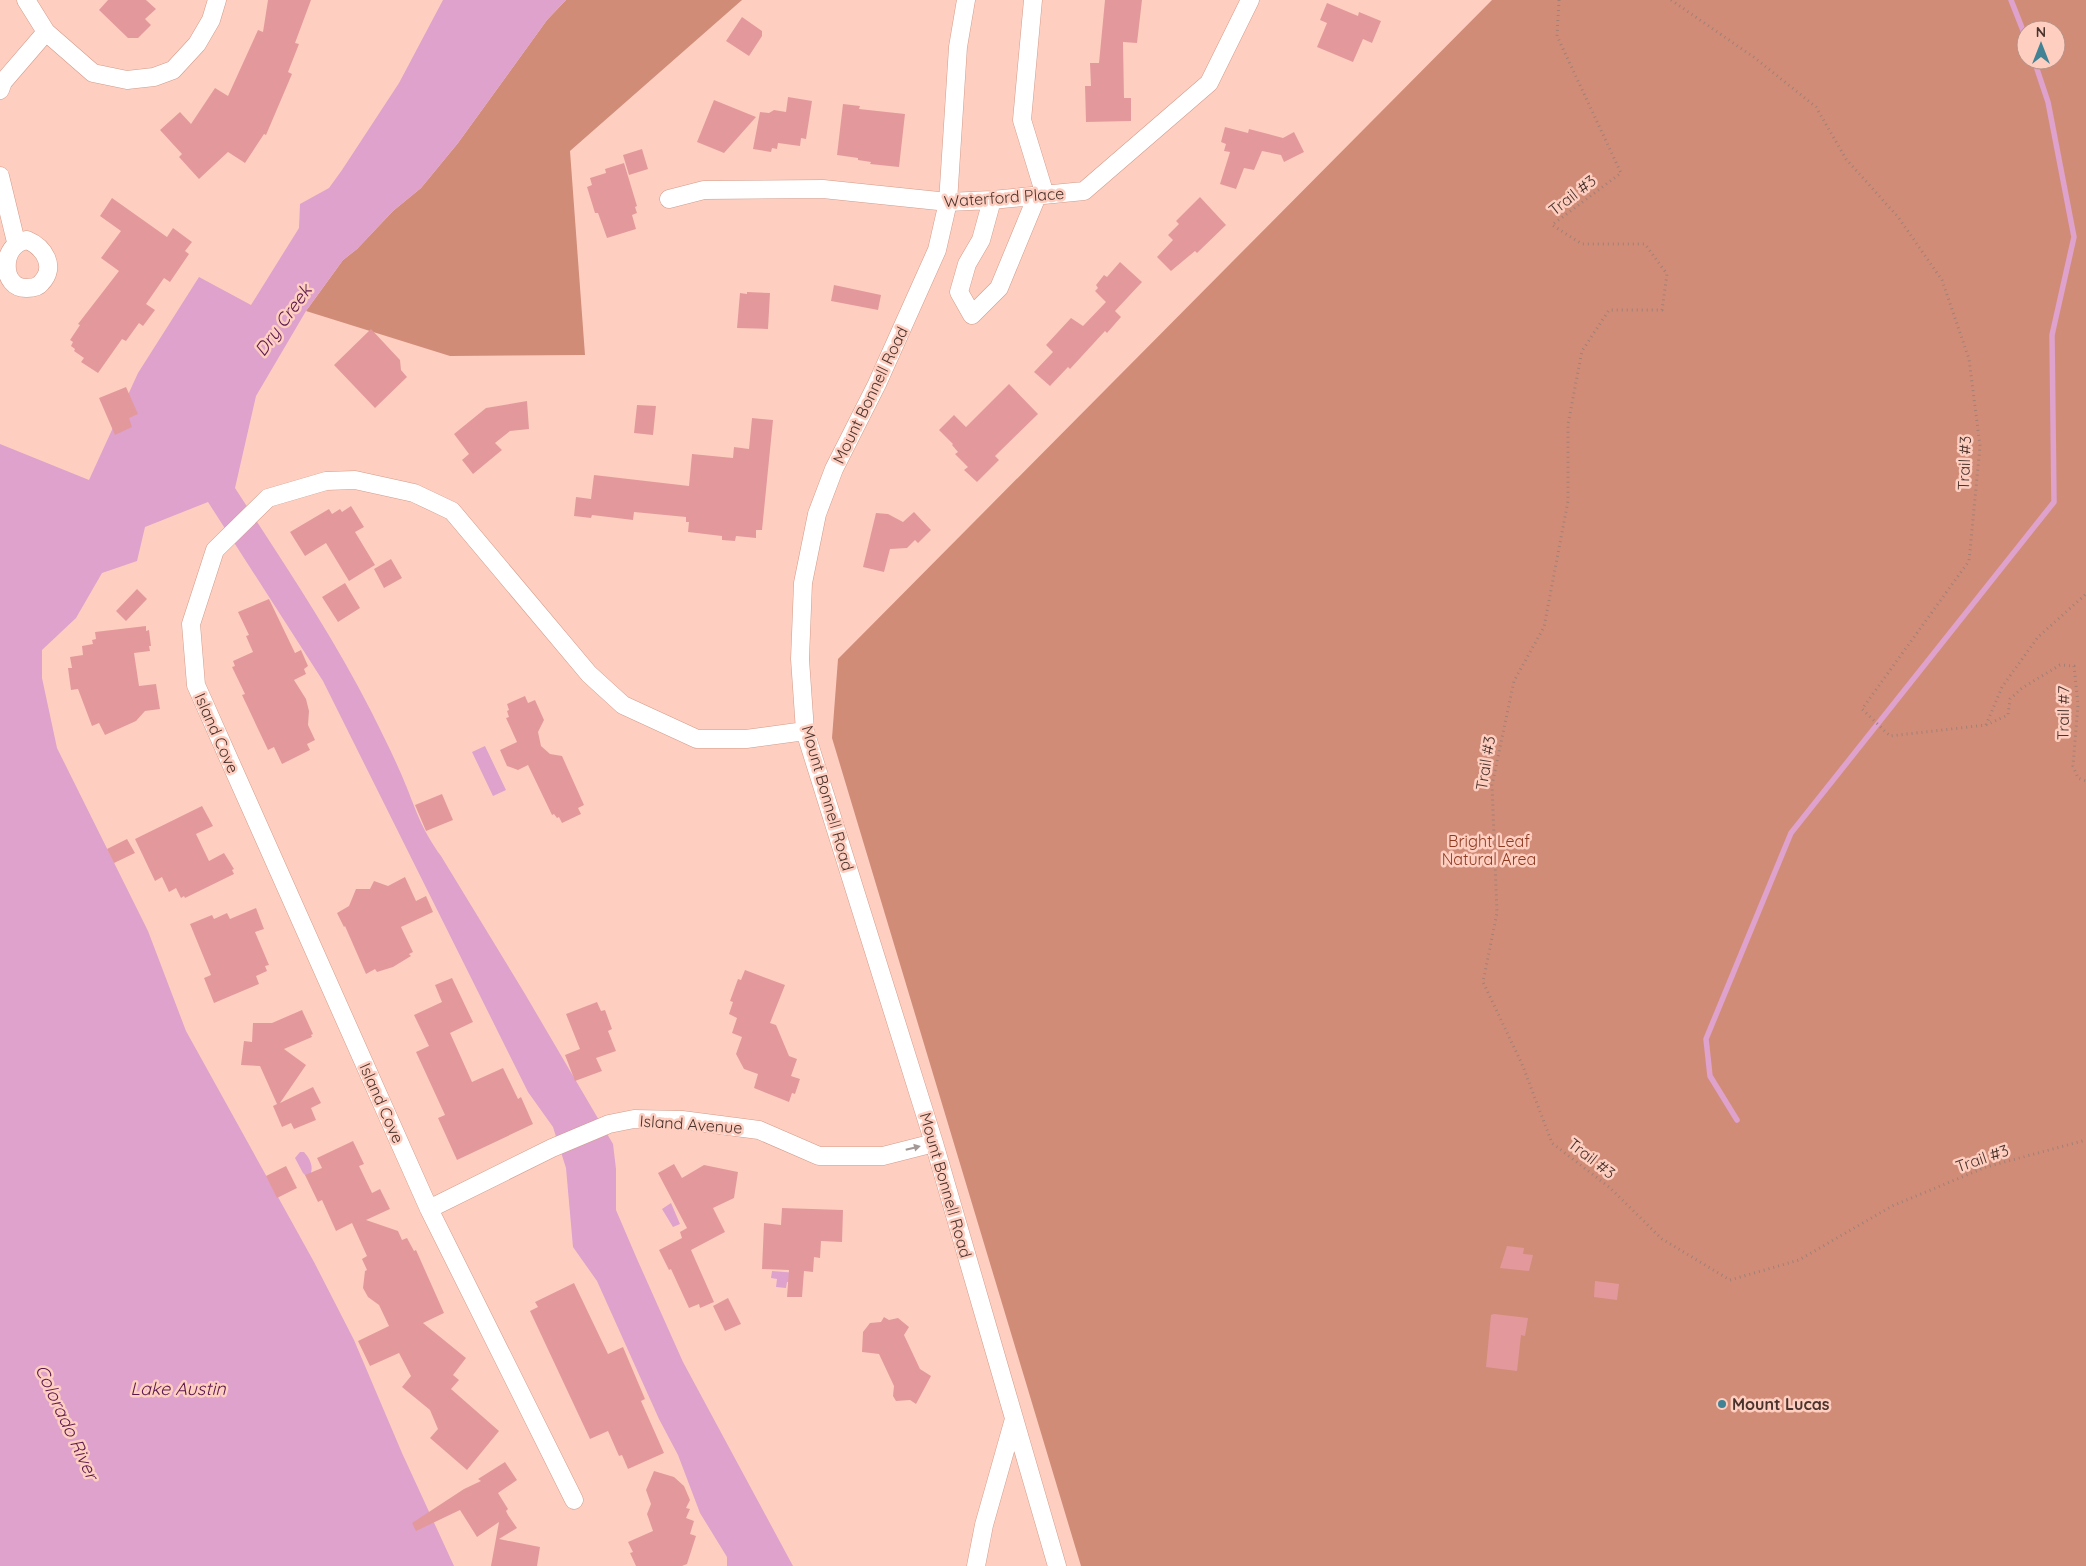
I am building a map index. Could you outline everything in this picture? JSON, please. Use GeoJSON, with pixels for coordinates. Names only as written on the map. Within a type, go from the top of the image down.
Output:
{"type":"FeatureCollection","features":[{"type":"Feature","properties":{"kind":"street"},"geometry":{"type":"LineString","coordinates":[[26,0],[46,32],[93,73],[127,80],[154,77],[173,70],[197,44],[212,20],[217,0]]}},
{"type":"Feature","properties":{"kind":"street","name":"Mount Bonnell Road"},"geometry":{"type":"LineString","coordinates":[[966,0],[958,47],[948,202],[937,250],[877,384],[834,469],[817,514],[803,583],[800,659],[805,731],[934,1143],[1057,1566]]}},
{"type":"Feature","properties":{"kind":"street"},"geometry":{"type":"LineString","coordinates":[[992,200],[981,240],[967,264],[959,292],[972,315],[998,288],[1041,195],[1022,120],[1033,0]]}},
{"type":"Feature","properties":{"kind":"street","name":"Waterford Place"},"geometry":{"type":"LineString","coordinates":[[669,199],[704,190],[823,189],[948,202],[992,200],[1084,191],[1209,83],[1250,0]]}},
{"type":"Feature","properties":{"kind":"street"},"geometry":{"type":"LineString","coordinates":[[0,90],[3,82],[46,32]]}},
{"type":"Feature","properties":{"kind":"street"},"geometry":{"type":"LineString","coordinates":[[0,176],[16,242]]}},
{"type":"Feature","properties":{"kind":"street","name":"Island Cove"},"geometry":{"type":"LineString","coordinates":[[574,1500],[429,1209],[196,685],[191,624],[215,550],[268,498],[309,485],[354,480],[414,493],[452,511],[588,674],[622,705],[697,739],[746,739],[805,731]]}},
{"type":"Feature","properties":{"kind":"street","name":"Island Avenue"},"geometry":{"type":"LineString","coordinates":[[429,1209],[552,1148],[610,1124],[634,1119],[682,1120],[759,1130],[819,1156],[883,1156],[934,1143]]}},
{"type":"Feature","properties":{"kind":"street"},"geometry":{"type":"LineString","coordinates":[[976,1566],[984,1525],[1014,1419]]}},
{"type":"Feature","properties":{"kind":"path","name":"Trail #3"},"geometry":{"type":"LineString","coordinates":[[1560,0],[1557,36],[1620,173],[1552,225],[1582,244],[1645,244],[1667,274],[1662,310],[1610,310],[1582,351],[1568,424],[1568,501],[1544,627],[1514,681],[1492,785],[1497,913],[1483,982],[1522,1064],[1552,1143],[1610,1187],[1662,1238],[1730,1280],[1799,1260],[1892,1206],[1986,1167],[2086,1140]]}},
{"type":"Feature","properties":{"kind":"path","name":"Trail #3"},"geometry":{"type":"LineString","coordinates":[[1671,0],[1755,58],[1816,107],[1846,159],[1898,217],[1942,280],[1969,359],[1980,446],[1969,561],[1862,709],[1890,736],[1986,725]]}},
{"type":"Feature","properties":{"kind":"path"},"geometry":{"type":"LineString","coordinates":[[1986,725],[2002,687],[2038,638],[2086,594]]}},
{"type":"Feature","properties":{"kind":"path","name":"Trail #7"},"geometry":{"type":"LineString","coordinates":[[1986,725],[2008,715],[2010,699],[2022,688],[2060,665],[2074,666],[2078,704],[2073,766],[2078,778],[2086,781]]}},
{"type":"Feature","properties":{"kind":"green space"},"geometry":{"type":"Polygon","coordinates":[[[566,0],[742,0],[570,151],[585,355],[450,356],[306,311],[343,260],[357,249],[393,211],[421,188],[458,143],[547,20],[566,0]]]}},
{"type":"Feature","properties":{"kind":"green space","name":"Bright Leaf Natural Area"},"geometry":{"type":"Polygon","coordinates":[[[1492,0],[2086,0],[2086,1566],[1081,1566],[832,738],[838,659],[1492,0]]]}},
{"type":"Feature","properties":{"kind":"water","name":"Lake Austin"},"geometry":{"type":"Polygon","coordinates":[[[443,0],[566,0],[547,20],[458,143],[421,188],[393,211],[357,249],[343,260],[306,311],[256,396],[235,488],[306,599],[357,684],[399,769],[425,831],[525,994],[613,1144],[616,1169],[616,1210],[683,1362],[793,1566],[727,1566],[727,1557],[700,1513],[678,1455],[659,1419],[597,1281],[573,1247],[566,1168],[553,1127],[528,1092],[323,681],[208,502],[145,527],[137,561],[102,573],[76,618],[42,650],[42,678],[57,748],[148,931],[186,1031],[314,1262],[354,1340],[402,1453],[454,1566],[0,1566],[0,444],[89,480],[138,373],[199,277],[251,305],[299,228],[300,204],[329,188],[342,170],[399,83],[443,0]]]}},
{"type":"Feature","properties":{"kind":"water"},"geometry":{"type":"Polygon","coordinates":[[[485,746],[506,790],[493,796],[472,752],[485,746]]]}},
{"type":"Feature","properties":{"kind":"water"},"geometry":{"type":"Polygon","coordinates":[[[300,1152],[304,1152],[309,1158],[312,1168],[308,1178],[295,1158],[300,1152]]]}},
{"type":"Feature","properties":{"kind":"water"},"geometry":{"type":"Polygon","coordinates":[[[671,1203],[680,1224],[673,1227],[662,1209],[671,1203]]]}},
{"type":"Feature","properties":{"kind":"water"},"geometry":{"type":"Polygon","coordinates":[[[772,1271],[797,1273],[796,1282],[787,1282],[786,1288],[776,1287],[777,1279],[771,1278],[772,1271]]]}},
{"type":"Feature","properties":{"kind":"building"},"geometry":{"type":"Polygon","coordinates":[[[108,0],[146,0],[156,9],[145,19],[151,25],[138,38],[128,38],[99,10],[108,0]]]}},
{"type":"Feature","properties":{"kind":"building"},"geometry":{"type":"Polygon","coordinates":[[[268,0],[311,0],[295,43],[299,44],[288,72],[292,74],[266,135],[264,134],[245,163],[228,152],[199,179],[179,157],[182,154],[160,130],[180,112],[191,124],[215,88],[228,96],[258,30],[263,32],[268,0]]]}},
{"type":"Feature","properties":{"kind":"building"},"geometry":{"type":"Polygon","coordinates":[[[1105,0],[1142,0],[1137,43],[1123,42],[1124,98],[1131,98],[1131,121],[1086,122],[1085,86],[1091,86],[1090,63],[1099,63],[1105,0]]]}},
{"type":"Feature","properties":{"kind":"building"},"geometry":{"type":"Polygon","coordinates":[[[1327,3],[1358,16],[1359,12],[1381,21],[1372,43],[1363,39],[1353,62],[1317,47],[1327,23],[1320,20],[1327,3]]]}},
{"type":"Feature","properties":{"kind":"building"},"geometry":{"type":"Polygon","coordinates":[[[742,17],[762,31],[762,36],[749,56],[726,41],[742,17]]]}},
{"type":"Feature","properties":{"kind":"building"},"geometry":{"type":"Polygon","coordinates":[[[788,97],[812,101],[806,139],[801,138],[800,146],[778,143],[777,149],[772,148],[771,152],[753,149],[760,112],[769,113],[774,110],[786,112],[788,97]]]}},
{"type":"Feature","properties":{"kind":"building"},"geometry":{"type":"Polygon","coordinates":[[[714,100],[756,117],[724,153],[697,142],[714,100]]]}},
{"type":"Feature","properties":{"kind":"building"},"geometry":{"type":"Polygon","coordinates":[[[843,104],[860,106],[859,109],[905,114],[899,167],[870,164],[871,162],[858,160],[858,158],[837,155],[843,104]]]}},
{"type":"Feature","properties":{"kind":"building"},"geometry":{"type":"Polygon","coordinates":[[[1225,127],[1248,133],[1249,129],[1283,138],[1294,132],[1304,152],[1284,162],[1281,155],[1262,151],[1254,170],[1244,168],[1236,189],[1220,184],[1230,152],[1224,151],[1226,144],[1221,142],[1225,127]]]}},
{"type":"Feature","properties":{"kind":"building"},"geometry":{"type":"Polygon","coordinates":[[[642,149],[648,169],[629,175],[623,155],[642,149]]]}},
{"type":"Feature","properties":{"kind":"building"},"geometry":{"type":"Polygon","coordinates":[[[624,163],[637,206],[635,207],[637,213],[632,215],[636,229],[607,238],[598,213],[595,213],[587,187],[592,185],[590,178],[606,173],[605,169],[624,163]]]}},
{"type":"Feature","properties":{"kind":"building"},"geometry":{"type":"Polygon","coordinates":[[[1200,197],[1226,225],[1197,253],[1195,251],[1171,271],[1157,257],[1173,240],[1168,235],[1179,224],[1176,221],[1200,197]]]}},
{"type":"Feature","properties":{"kind":"building"},"geometry":{"type":"Polygon","coordinates":[[[112,198],[167,237],[173,228],[192,242],[185,251],[189,254],[170,282],[164,278],[146,304],[155,310],[143,326],[139,323],[126,341],[122,339],[98,373],[81,362],[84,358],[74,351],[75,349],[71,346],[73,342],[70,340],[80,325],[78,324],[119,271],[101,258],[121,231],[100,216],[112,198]]]}},
{"type":"Feature","properties":{"kind":"building"},"geometry":{"type":"Polygon","coordinates":[[[1120,262],[1142,282],[1115,311],[1121,317],[1107,333],[1105,331],[1070,369],[1068,367],[1050,386],[1034,372],[1053,352],[1046,345],[1071,318],[1083,326],[1106,302],[1095,291],[1098,288],[1096,285],[1104,275],[1107,277],[1120,262]]]}},
{"type":"Feature","properties":{"kind":"building"},"geometry":{"type":"Polygon","coordinates":[[[834,285],[881,295],[878,310],[831,301],[834,285]]]}},
{"type":"Feature","properties":{"kind":"building"},"geometry":{"type":"Polygon","coordinates":[[[747,292],[770,293],[768,329],[737,328],[740,293],[747,294],[747,292]]]}},
{"type":"Feature","properties":{"kind":"building"},"geometry":{"type":"Polygon","coordinates":[[[371,329],[400,360],[401,370],[407,377],[375,408],[334,365],[371,329]]]}},
{"type":"Feature","properties":{"kind":"building"},"geometry":{"type":"Polygon","coordinates":[[[1009,384],[1038,414],[995,456],[999,460],[977,482],[964,470],[968,467],[955,454],[958,452],[953,444],[939,430],[954,415],[966,427],[1009,384]]]}},
{"type":"Feature","properties":{"kind":"building"},"geometry":{"type":"Polygon","coordinates":[[[126,387],[138,414],[129,418],[132,427],[115,435],[99,398],[126,387]]]}},
{"type":"Feature","properties":{"kind":"building"},"geometry":{"type":"Polygon","coordinates":[[[527,401],[529,429],[510,431],[495,443],[502,450],[473,474],[462,460],[469,454],[454,434],[486,408],[527,401]]]}},
{"type":"Feature","properties":{"kind":"building"},"geometry":{"type":"Polygon","coordinates":[[[637,405],[656,406],[653,435],[634,433],[637,405]]]}},
{"type":"Feature","properties":{"kind":"building"},"geometry":{"type":"Polygon","coordinates":[[[752,418],[773,420],[762,530],[756,530],[756,538],[736,536],[735,541],[722,540],[722,536],[688,532],[689,522],[686,522],[686,517],[634,512],[633,520],[592,515],[591,518],[574,516],[576,497],[591,499],[594,475],[689,486],[692,454],[733,458],[734,447],[749,449],[752,418]]]}},
{"type":"Feature","properties":{"kind":"building"},"geometry":{"type":"Polygon","coordinates":[[[351,506],[364,527],[355,532],[375,565],[349,581],[326,543],[305,556],[290,532],[329,509],[332,514],[340,509],[342,512],[351,506]]]}},
{"type":"Feature","properties":{"kind":"building"},"geometry":{"type":"Polygon","coordinates":[[[914,512],[931,530],[918,543],[915,540],[907,548],[890,549],[884,572],[863,567],[876,513],[888,514],[903,522],[914,512]]]}},
{"type":"Feature","properties":{"kind":"building"},"geometry":{"type":"Polygon","coordinates":[[[391,559],[402,578],[384,588],[374,569],[391,559]]]}},
{"type":"Feature","properties":{"kind":"building"},"geometry":{"type":"Polygon","coordinates":[[[345,583],[360,608],[338,622],[322,597],[345,583]]]}},
{"type":"Feature","properties":{"kind":"building"},"geometry":{"type":"Polygon","coordinates":[[[137,589],[147,599],[126,621],[116,611],[137,589]]]}},
{"type":"Feature","properties":{"kind":"building"},"geometry":{"type":"Polygon","coordinates":[[[269,599],[295,653],[301,650],[308,666],[304,669],[306,674],[294,680],[306,699],[309,711],[308,725],[315,740],[307,744],[310,750],[282,764],[274,747],[268,750],[242,695],[245,694],[232,667],[235,666],[233,661],[253,652],[246,636],[249,635],[238,612],[269,599]]]}},
{"type":"Feature","properties":{"kind":"building"},"geometry":{"type":"Polygon","coordinates":[[[146,626],[146,631],[149,630],[150,651],[134,653],[139,686],[156,684],[160,709],[145,711],[136,721],[105,735],[99,723],[92,726],[78,689],[71,690],[68,668],[72,668],[70,657],[83,655],[82,646],[93,644],[92,640],[96,639],[95,632],[146,626]]]}},
{"type":"Feature","properties":{"kind":"building"},"geometry":{"type":"Polygon","coordinates":[[[525,696],[528,703],[535,700],[544,720],[538,732],[541,746],[550,754],[562,756],[584,805],[578,808],[581,814],[562,823],[559,817],[557,818],[554,814],[552,815],[528,765],[518,770],[507,766],[500,750],[517,742],[506,718],[509,717],[507,704],[525,696]]]}},
{"type":"Feature","properties":{"kind":"building"},"geometry":{"type":"Polygon","coordinates":[[[442,794],[453,820],[426,831],[415,805],[442,794]]]}},
{"type":"Feature","properties":{"kind":"building"},"geometry":{"type":"Polygon","coordinates":[[[202,806],[213,826],[196,834],[209,861],[224,853],[234,869],[232,870],[234,874],[185,898],[184,896],[181,898],[176,888],[169,892],[162,877],[155,881],[135,839],[202,806]]]}},
{"type":"Feature","properties":{"kind":"building"},"geometry":{"type":"Polygon","coordinates":[[[127,839],[135,853],[114,863],[107,849],[127,839]]]}},
{"type":"Feature","properties":{"kind":"building"},"geometry":{"type":"Polygon","coordinates":[[[405,877],[416,901],[426,896],[433,912],[401,927],[413,952],[409,954],[411,956],[393,967],[377,972],[375,969],[366,974],[345,926],[337,913],[349,906],[356,889],[370,889],[374,881],[388,886],[405,877]]]}},
{"type":"Feature","properties":{"kind":"building"},"geometry":{"type":"Polygon","coordinates":[[[256,908],[264,929],[255,932],[269,965],[265,966],[267,971],[256,976],[259,984],[214,1003],[204,978],[211,975],[190,924],[212,915],[214,919],[227,913],[230,919],[256,908]]]}},
{"type":"Feature","properties":{"kind":"building"},"geometry":{"type":"Polygon","coordinates":[[[745,970],[785,985],[770,1023],[776,1025],[789,1056],[797,1059],[791,1076],[800,1079],[795,1094],[792,1093],[789,1102],[754,1088],[758,1074],[744,1069],[736,1054],[742,1037],[732,1033],[737,1018],[729,1014],[733,1002],[730,1001],[738,979],[741,980],[745,970]]]}},
{"type":"Feature","properties":{"kind":"building"},"geometry":{"type":"Polygon","coordinates":[[[452,978],[473,1022],[450,1033],[472,1082],[503,1068],[518,1099],[521,1097],[533,1124],[457,1160],[438,1118],[445,1115],[416,1052],[429,1046],[414,1015],[442,1002],[435,985],[452,978]]]}},
{"type":"Feature","properties":{"kind":"building"},"geometry":{"type":"Polygon","coordinates":[[[597,1002],[601,1011],[605,1010],[612,1029],[608,1031],[616,1051],[596,1058],[602,1071],[575,1081],[565,1055],[580,1049],[566,1014],[597,1002]]]}},
{"type":"Feature","properties":{"kind":"building"},"geometry":{"type":"Polygon","coordinates":[[[302,1010],[313,1034],[311,1035],[312,1037],[284,1049],[306,1065],[280,1103],[313,1087],[321,1103],[311,1108],[316,1120],[294,1129],[291,1123],[282,1127],[273,1106],[277,1104],[260,1066],[241,1065],[244,1041],[252,1042],[253,1023],[272,1023],[302,1010]]]}},
{"type":"Feature","properties":{"kind":"building"},"geometry":{"type":"Polygon","coordinates":[[[353,1141],[364,1164],[359,1166],[372,1193],[380,1189],[390,1209],[366,1220],[398,1231],[402,1240],[407,1238],[414,1251],[416,1250],[444,1313],[423,1323],[466,1358],[453,1375],[459,1380],[451,1389],[499,1431],[467,1470],[430,1438],[438,1429],[430,1410],[402,1387],[411,1376],[399,1353],[370,1366],[358,1341],[389,1326],[379,1305],[368,1297],[363,1288],[365,1271],[367,1270],[362,1259],[367,1256],[352,1223],[336,1231],[322,1200],[318,1202],[305,1175],[322,1168],[317,1158],[353,1141]]]}},
{"type":"Feature","properties":{"kind":"building"},"geometry":{"type":"Polygon","coordinates":[[[674,1164],[682,1178],[704,1165],[738,1172],[734,1198],[713,1208],[725,1232],[691,1250],[714,1302],[700,1308],[699,1304],[689,1308],[671,1269],[669,1270],[659,1250],[682,1238],[680,1232],[687,1228],[658,1173],[674,1164]]]}},
{"type":"Feature","properties":{"kind":"building"},"geometry":{"type":"Polygon","coordinates":[[[286,1166],[297,1188],[277,1198],[266,1176],[286,1166]]]}},
{"type":"Feature","properties":{"kind":"building"},"geometry":{"type":"Polygon","coordinates":[[[782,1208],[843,1210],[842,1242],[821,1241],[820,1258],[814,1257],[813,1272],[804,1271],[802,1297],[787,1297],[789,1270],[762,1269],[764,1223],[781,1225],[782,1208]]]}},
{"type":"Feature","properties":{"kind":"building"},"geometry":{"type":"Polygon","coordinates":[[[1507,1246],[1524,1248],[1523,1254],[1533,1255],[1529,1271],[1500,1268],[1507,1246]]]}},
{"type":"Feature","properties":{"kind":"building"},"geometry":{"type":"Polygon","coordinates":[[[1595,1281],[1619,1284],[1617,1300],[1594,1297],[1595,1281]]]}},
{"type":"Feature","properties":{"kind":"building"},"geometry":{"type":"Polygon","coordinates":[[[574,1283],[608,1354],[623,1347],[645,1399],[641,1401],[664,1453],[628,1469],[622,1455],[619,1456],[608,1431],[590,1439],[530,1311],[538,1307],[535,1302],[574,1283]]]}},
{"type":"Feature","properties":{"kind":"building"},"geometry":{"type":"Polygon","coordinates":[[[728,1298],[741,1324],[725,1331],[713,1306],[728,1298]]]}},
{"type":"Feature","properties":{"kind":"building"},"geometry":{"type":"Polygon","coordinates":[[[1491,1315],[1528,1318],[1525,1336],[1521,1335],[1517,1371],[1486,1367],[1491,1315]]]}},
{"type":"Feature","properties":{"kind":"building"},"geometry":{"type":"Polygon","coordinates":[[[884,1317],[889,1320],[898,1318],[909,1327],[904,1335],[920,1369],[931,1376],[916,1404],[910,1400],[896,1401],[893,1396],[894,1386],[879,1354],[862,1352],[863,1332],[870,1323],[881,1322],[884,1317]]]}},
{"type":"Feature","properties":{"kind":"building"},"geometry":{"type":"Polygon","coordinates":[[[505,1462],[517,1480],[498,1493],[508,1509],[506,1511],[508,1515],[517,1528],[499,1539],[540,1547],[537,1566],[491,1566],[499,1522],[477,1537],[460,1510],[416,1531],[412,1523],[464,1489],[481,1481],[478,1479],[505,1462]]]}},
{"type":"Feature","properties":{"kind":"building"},"geometry":{"type":"Polygon","coordinates":[[[654,1471],[674,1477],[684,1486],[690,1500],[686,1508],[690,1509],[686,1518],[694,1521],[690,1534],[696,1536],[687,1564],[682,1566],[636,1566],[630,1553],[633,1552],[628,1542],[653,1531],[647,1514],[651,1504],[646,1490],[654,1471]]]}},
{"type":"Feature","properties":{"kind":"waterway"},"geometry":{"type":"LineString","coordinates":[[2011,0],[2019,20]]}},
{"type":"Feature","properties":{"kind":"waterway"},"geometry":{"type":"LineString","coordinates":[[1737,1120],[1710,1076],[1706,1039],[1791,833],[2054,502],[2052,335],[2074,237],[2048,102],[2037,70]]}},
{"type":"Feature","properties":{"kind":"place","name":"Mount Lucas"},"geometry":{"type":"Point","coordinates":[1722,1404]}},
{"type":"Feature","properties":{"kind":"water label","name":"Dry Creek"},"geometry":{"type":"Point","coordinates":[283,320]}},
{"type":"Feature","properties":{"kind":"water label","name":"Colorado River"},"geometry":{"type":"Point","coordinates":[67,1422]}}]}
